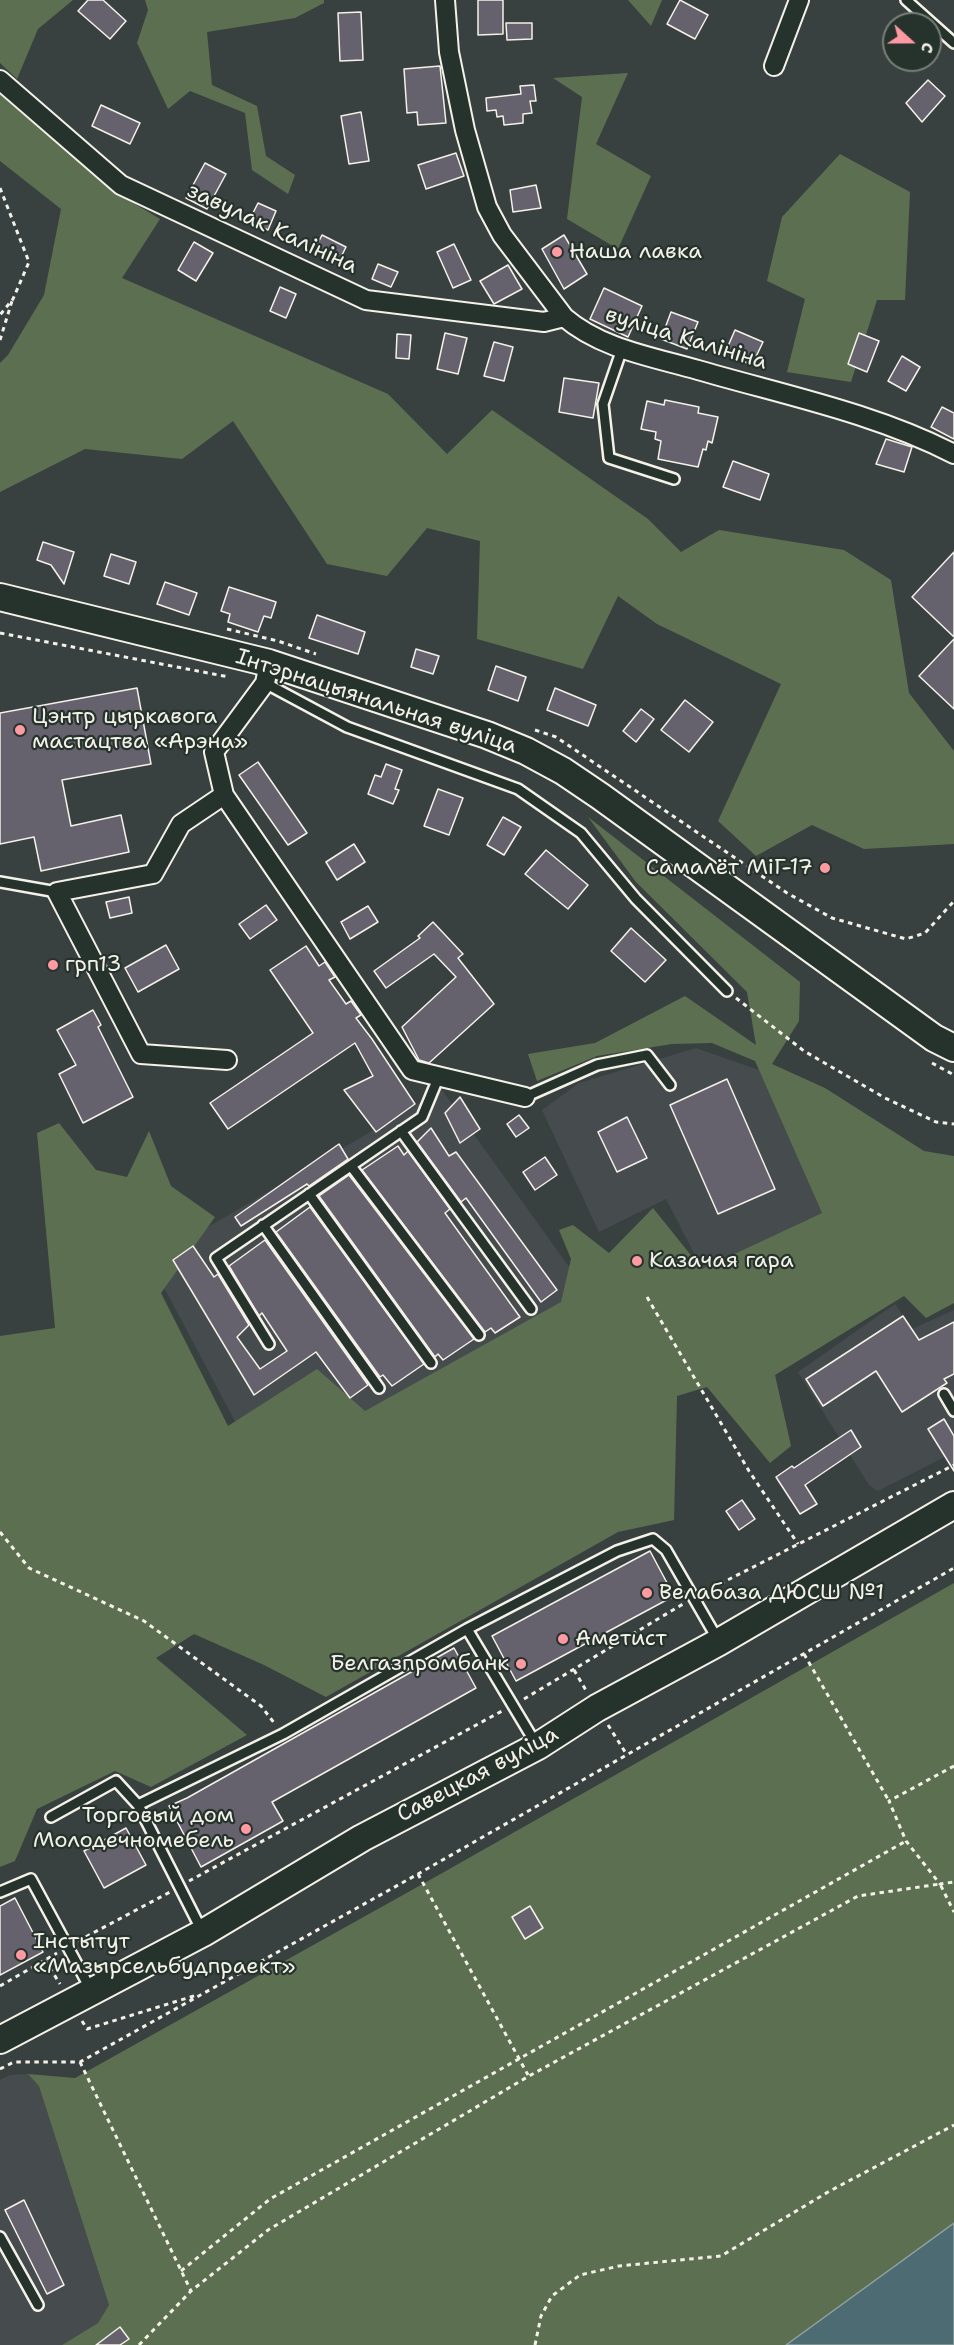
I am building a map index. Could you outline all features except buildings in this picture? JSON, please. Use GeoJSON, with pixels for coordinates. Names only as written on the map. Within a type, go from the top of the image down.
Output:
{"type":"FeatureCollection","features":[{"type":"Feature","properties":{"kind":"street","name":"вуліца Калініна"},"geometry":{"type":"LineString","coordinates":[[445,0],[449,52],[465,130],[487,207],[502,235],[564,317],[577,327],[622,349],[895,426],[954,454]]}},
{"type":"Feature","properties":{"kind":"street"},"geometry":{"type":"LineString","coordinates":[[774,66],[799,0]]}},
{"type":"Feature","properties":{"kind":"street","name":"завулак Калініна"},"geometry":{"type":"LineString","coordinates":[[0,80],[121,185],[366,300],[543,322],[564,317]]}},
{"type":"Feature","properties":{"kind":"street","name":"Інтэрнацыянальная вуліца"},"geometry":{"type":"LineString","coordinates":[[0,597],[487,735],[526,751],[563,771],[934,1038],[954,1048]]}},
{"type":"Feature","properties":{"kind":"street"},"geometry":{"type":"LineString","coordinates":[[267,673],[214,752],[224,795],[412,1070],[525,1097]]}},
{"type":"Feature","properties":{"kind":"street"},"geometry":{"type":"LineString","coordinates":[[224,795],[181,824],[153,873],[57,892],[141,1054],[227,1060]]}},
{"type":"Feature","properties":{"kind":"street","name":"Савецкая вуліца"},"geometry":{"type":"LineString","coordinates":[[0,2040],[203,1933],[362,1838],[538,1746],[597,1708],[719,1642],[954,1505]]}},
{"type":"Feature","properties":{"kind":"lane"},"geometry":{"type":"LineString","coordinates":[[906,0],[954,43]]}},
{"type":"Feature","properties":{"kind":"lane"},"geometry":{"type":"LineString","coordinates":[[622,349],[603,404],[609,459],[674,479]]}},
{"type":"Feature","properties":{"kind":"lane"},"geometry":{"type":"LineString","coordinates":[[267,673],[347,726],[518,789],[581,833],[636,899],[727,991]]}},
{"type":"Feature","properties":{"kind":"lane"},"geometry":{"type":"LineString","coordinates":[[0,882],[57,892]]}},
{"type":"Feature","properties":{"kind":"lane"},"geometry":{"type":"LineString","coordinates":[[525,1097],[597,1065],[647,1054],[670,1085]]}},
{"type":"Feature","properties":{"kind":"lane"},"geometry":{"type":"LineString","coordinates":[[269,1344],[216,1258],[422,1117],[439,1076]]}},
{"type":"Feature","properties":{"kind":"lane"},"geometry":{"type":"LineString","coordinates":[[401,1131],[531,1309]]}},
{"type":"Feature","properties":{"kind":"lane"},"geometry":{"type":"LineString","coordinates":[[351,1166],[479,1335]]}},
{"type":"Feature","properties":{"kind":"lane"},"geometry":{"type":"LineString","coordinates":[[309,1194],[431,1363]]}},
{"type":"Feature","properties":{"kind":"lane"},"geometry":{"type":"LineString","coordinates":[[263,1225],[379,1388]]}},
{"type":"Feature","properties":{"kind":"lane"},"geometry":{"type":"LineString","coordinates":[[944,1394],[954,1411]]}},
{"type":"Feature","properties":{"kind":"lane"},"geometry":{"type":"LineString","coordinates":[[138,1805],[283,1734],[467,1629],[617,1551],[653,1539],[666,1550],[719,1642]]}},
{"type":"Feature","properties":{"kind":"lane"},"geometry":{"type":"LineString","coordinates":[[467,1629],[538,1746]]}},
{"type":"Feature","properties":{"kind":"lane"},"geometry":{"type":"LineString","coordinates":[[51,1817],[116,1781],[138,1805],[203,1933]]}},
{"type":"Feature","properties":{"kind":"lane"},"geometry":{"type":"LineString","coordinates":[[0,1892],[31,1879],[92,1992]]}},
{"type":"Feature","properties":{"kind":"lane"},"geometry":{"type":"LineString","coordinates":[[0,2237],[38,2306]]}},
{"type":"Feature","properties":{"kind":"path"},"geometry":{"type":"LineString","coordinates":[[0,188],[29,262],[13,299],[0,340]]}},
{"type":"Feature","properties":{"kind":"path"},"geometry":{"type":"LineString","coordinates":[[0,315],[13,299]]}},
{"type":"Feature","properties":{"kind":"path"},"geometry":{"type":"LineString","coordinates":[[0,633],[231,677]]}},
{"type":"Feature","properties":{"kind":"path"},"geometry":{"type":"LineString","coordinates":[[787,893],[832,918],[906,939],[925,933],[954,901]]}},
{"type":"Feature","properties":{"kind":"path"},"geometry":{"type":"LineString","coordinates":[[727,991],[804,1051],[885,1098],[936,1122],[954,1124]]}},
{"type":"Feature","properties":{"kind":"path"},"geometry":{"type":"LineString","coordinates":[[929,1060],[954,1075]]}},
{"type":"Feature","properties":{"kind":"path"},"geometry":{"type":"LineString","coordinates":[[647,1297],[749,1471],[798,1544]]}},
{"type":"Feature","properties":{"kind":"path"},"geometry":{"type":"LineString","coordinates":[[0,1986],[513,1705],[694,1597],[954,1465]]}},
{"type":"Feature","properties":{"kind":"path"},"geometry":{"type":"LineString","coordinates":[[0,1532],[29,1568],[144,1621],[261,1706],[283,1734]]}},
{"type":"Feature","properties":{"kind":"path"},"geometry":{"type":"LineString","coordinates":[[0,2069],[14,2062],[80,2062],[418,1874],[954,1568]]}},
{"type":"Feature","properties":{"kind":"path"},"geometry":{"type":"LineString","coordinates":[[804,1654],[889,1801],[906,1841],[940,1884],[954,1912]]}},
{"type":"Feature","properties":{"kind":"path"},"geometry":{"type":"LineString","coordinates":[[889,1801],[954,1766]]}},
{"type":"Feature","properties":{"kind":"path"},"geometry":{"type":"LineString","coordinates":[[181,2271],[270,2199],[906,1841]]}},
{"type":"Feature","properties":{"kind":"path"},"geometry":{"type":"LineString","coordinates":[[418,1874],[529,2076]]}},
{"type":"Feature","properties":{"kind":"path"},"geometry":{"type":"LineString","coordinates":[[139,2345],[191,2291],[268,2230],[529,2076],[858,1896],[954,1882]]}},
{"type":"Feature","properties":{"kind":"path"},"geometry":{"type":"LineString","coordinates":[[80,2062],[191,2291]]}},
{"type":"Feature","properties":{"kind":"path"},"geometry":{"type":"LineString","coordinates":[[535,2345],[541,2316],[552,2296],[580,2275],[619,2266],[721,2256],[828,2192],[954,2125]]}},
{"type":"Feature","properties":{"kind":"shaded area"},"geometry":{"type":"Polygon","coordinates":[[[696,1048],[759,1070],[822,1213],[702,1269],[666,1199],[599,1232],[542,1110],[579,1083],[696,1048]]]}},
{"type":"Feature","properties":{"kind":"shaded area"},"geometry":{"type":"Polygon","coordinates":[[[442,1090],[590,1296],[351,1436],[238,1427],[150,1261],[442,1090]]]}},
{"type":"Feature","properties":{"kind":"shaded area"},"geometry":{"type":"Polygon","coordinates":[[[895,1304],[912,1329],[954,1310],[954,1452],[878,1491],[869,1485],[798,1372],[895,1304]]]}},
{"type":"Feature","properties":{"kind":"shaded area"},"geometry":{"type":"Polygon","coordinates":[[[28,2074],[39,2085],[109,2305],[98,2323],[62,2345],[0,2345],[0,2080],[10,2075],[28,2074]]]}},
{"type":"Feature","properties":{"kind":"green space"},"geometry":{"type":"Polygon","coordinates":[[[0,0],[73,0],[38,29],[17,79],[0,63],[0,0]]]}},
{"type":"Feature","properties":{"kind":"green space"},"geometry":{"type":"Polygon","coordinates":[[[145,0],[324,0],[324,3],[295,18],[207,32],[212,85],[257,106],[266,156],[295,175],[288,194],[252,170],[245,113],[190,91],[168,109],[137,43],[148,10],[145,0]]]}},
{"type":"Feature","properties":{"kind":"green space"},"geometry":{"type":"Polygon","coordinates":[[[628,0],[662,0],[651,26],[628,0]]]}},
{"type":"Feature","properties":{"kind":"green space"},"geometry":{"type":"Polygon","coordinates":[[[628,73],[596,144],[651,176],[618,249],[567,219],[582,97],[553,78],[628,73]]]}},
{"type":"Feature","properties":{"kind":"green space"},"geometry":{"type":"Polygon","coordinates":[[[0,93],[112,190],[160,219],[122,278],[388,394],[447,454],[492,410],[648,519],[681,552],[719,530],[844,550],[891,580],[909,693],[954,751],[954,844],[864,849],[812,825],[756,856],[718,821],[781,684],[657,624],[618,596],[583,669],[477,639],[480,541],[427,528],[387,576],[327,564],[233,421],[182,459],[85,449],[0,492],[0,363],[8,355],[44,295],[61,209],[0,161],[0,93]]]}},
{"type":"Feature","properties":{"kind":"green space"},"geometry":{"type":"Polygon","coordinates":[[[840,154],[910,192],[905,300],[877,300],[851,382],[787,372],[805,299],[767,281],[782,217],[840,154]]]}},
{"type":"Feature","properties":{"kind":"green space"},"geometry":{"type":"Polygon","coordinates":[[[588,817],[800,982],[799,1021],[772,1064],[825,1088],[924,1151],[954,1156],[954,1303],[926,1318],[904,1296],[775,1375],[791,1446],[770,1463],[707,1387],[677,1396],[674,1520],[618,1532],[326,1697],[264,1665],[194,1634],[156,1658],[247,1735],[151,1787],[115,1771],[37,1809],[15,1861],[0,1867],[0,1336],[55,1328],[37,1133],[59,1123],[96,1170],[127,1177],[149,1131],[171,1186],[215,1217],[161,1293],[228,1426],[317,1369],[365,1411],[561,1302],[571,1259],[559,1230],[573,1225],[609,1253],[653,1208],[702,1269],[822,1213],[755,1061],[712,1043],[672,1044],[597,1056],[537,1081],[528,1054],[595,1043],[685,996],[756,1045],[747,992],[636,882],[588,817]]]}},
{"type":"Feature","properties":{"kind":"green space"},"geometry":{"type":"Polygon","coordinates":[[[954,1583],[954,2223],[786,2345],[62,2345],[98,2323],[109,2305],[39,2086],[28,2074],[75,2078],[954,1583]]]}},
{"type":"Feature","properties":{"kind":"water"},"geometry":{"type":"Polygon","coordinates":[[[954,2223],[954,2345],[786,2345],[954,2223]]]}},
{"type":"Feature","properties":{"kind":"place","name":"Наша лавка"},"geometry":{"type":"Point","coordinates":[557,252]}},
{"type":"Feature","properties":{"kind":"place","name":"Цэнтр цыркавога мастацтва «Арэна»"},"geometry":{"type":"Point","coordinates":[20,730]}},
{"type":"Feature","properties":{"kind":"place","name":"Самалёт МіГ-17"},"geometry":{"type":"Point","coordinates":[825,868]}},
{"type":"Feature","properties":{"kind":"place","name":"грп13"},"geometry":{"type":"Point","coordinates":[53,965]}},
{"type":"Feature","properties":{"kind":"place","name":"Казачая гара"},"geometry":{"type":"Point","coordinates":[637,1261]}},
{"type":"Feature","properties":{"kind":"place","name":"Велабаза ДЮСШ №1"},"geometry":{"type":"Point","coordinates":[647,1593]}},
{"type":"Feature","properties":{"kind":"place","name":"Аметист"},"geometry":{"type":"Point","coordinates":[563,1639]}},
{"type":"Feature","properties":{"kind":"place","name":"Белгазпромбанк"},"geometry":{"type":"Point","coordinates":[521,1664]}},
{"type":"Feature","properties":{"kind":"place","name":"Торговый дом Молодечномебель"},"geometry":{"type":"Point","coordinates":[246,1829]}},
{"type":"Feature","properties":{"kind":"place","name":"Інстытут «Мазырсельбудпраект»"},"geometry":{"type":"Point","coordinates":[21,1955]}}]}
